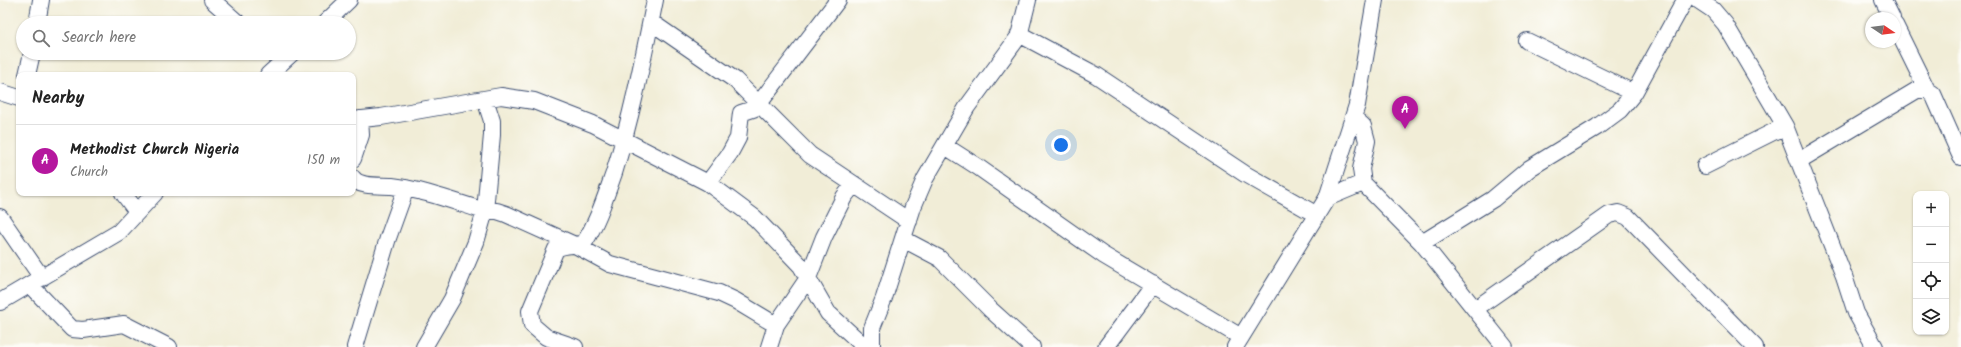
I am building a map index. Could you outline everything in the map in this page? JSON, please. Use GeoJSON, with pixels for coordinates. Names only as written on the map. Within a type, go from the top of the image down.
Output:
{"type":"FeatureCollection","features":[{"type":"Feature","properties":{"kind":"street"},"geometry":{"type":"LineString","coordinates":[[38,16],[41,0]]}},
{"type":"Feature","properties":{"kind":"street"},"geometry":{"type":"LineString","coordinates":[[212,0],[230,16]]}},
{"type":"Feature","properties":{"kind":"street"},"geometry":{"type":"LineString","coordinates":[[332,16],[349,0]]}},
{"type":"Feature","properties":{"kind":"street"},"geometry":{"type":"LineString","coordinates":[[575,347],[546,337],[532,325],[530,311],[556,249],[561,246],[577,246],[584,243],[599,216],[624,140],[640,82],[655,0]]}},
{"type":"Feature","properties":{"kind":"street"},"geometry":{"type":"LineString","coordinates":[[708,183],[733,148],[738,138],[741,113],[753,109],[758,105],[838,0]]}},
{"type":"Feature","properties":{"kind":"street"},"geometry":{"type":"LineString","coordinates":[[872,347],[872,328],[884,298],[909,221],[925,179],[967,107],[1019,34],[1028,0]]}},
{"type":"Feature","properties":{"kind":"street"},"geometry":{"type":"LineString","coordinates":[[944,146],[978,167],[1103,255],[1153,284],[1238,342],[1327,198],[1357,105],[1376,0]]}},
{"type":"Feature","properties":{"kind":"street"},"geometry":{"type":"LineString","coordinates":[[1422,243],[1493,199],[1530,168],[1597,127],[1620,110],[1634,93],[1685,0]]}},
{"type":"Feature","properties":{"kind":"street"},"geometry":{"type":"LineString","coordinates":[[1698,0],[1713,10],[1725,24],[1786,126],[1844,276],[1856,313],[1875,347]]}},
{"type":"Feature","properties":{"kind":"street"},"geometry":{"type":"LineString","coordinates":[[1883,0],[1889,12]]}},
{"type":"Feature","properties":{"kind":"street"},"geometry":{"type":"LineString","coordinates":[[651,22],[735,80],[758,105],[810,155],[909,221]]}},
{"type":"Feature","properties":{"kind":"street"},"geometry":{"type":"LineString","coordinates":[[1019,34],[1096,75],[1245,174],[1317,215]]}},
{"type":"Feature","properties":{"kind":"street"},"geometry":{"type":"LineString","coordinates":[[1901,37],[1927,90],[1933,94],[1961,156]]}},
{"type":"Feature","properties":{"kind":"street"},"geometry":{"type":"LineString","coordinates":[[1527,41],[1634,93]]}},
{"type":"Feature","properties":{"kind":"street"},"geometry":{"type":"LineString","coordinates":[[28,72],[30,60]]}},
{"type":"Feature","properties":{"kind":"street"},"geometry":{"type":"LineString","coordinates":[[270,72],[279,60]]}},
{"type":"Feature","properties":{"kind":"street"},"geometry":{"type":"LineString","coordinates":[[1800,160],[1917,90],[1927,90]]}},
{"type":"Feature","properties":{"kind":"street"},"geometry":{"type":"LineString","coordinates":[[0,92],[16,97]]}},
{"type":"Feature","properties":{"kind":"street"},"geometry":{"type":"LineString","coordinates":[[356,150],[361,135],[356,119],[381,117],[501,96],[534,101],[593,124],[708,183],[755,218],[788,251],[802,266],[828,313],[865,347]]}},
{"type":"Feature","properties":{"kind":"street"},"geometry":{"type":"LineString","coordinates":[[424,347],[452,299],[476,242],[486,211],[492,121],[485,99]]}},
{"type":"Feature","properties":{"kind":"street"},"geometry":{"type":"LineString","coordinates":[[1353,117],[1363,126],[1367,141],[1361,169],[1363,183],[1422,243],[1505,347]]}},
{"type":"Feature","properties":{"kind":"street"},"geometry":{"type":"LineString","coordinates":[[1705,166],[1786,126]]}},
{"type":"Feature","properties":{"kind":"street"},"geometry":{"type":"LineString","coordinates":[[356,181],[365,184],[406,188],[486,211],[497,211],[506,214],[577,246],[610,264],[719,293],[736,301],[776,325]]}},
{"type":"Feature","properties":{"kind":"street"},"geometry":{"type":"LineString","coordinates":[[1327,198],[1363,183]]}},
{"type":"Feature","properties":{"kind":"street"},"geometry":{"type":"LineString","coordinates":[[769,347],[776,325],[808,278],[824,237],[844,197],[854,184]]}},
{"type":"Feature","properties":{"kind":"street"},"geometry":{"type":"LineString","coordinates":[[355,347],[388,238],[406,188]]}},
{"type":"Feature","properties":{"kind":"street"},"geometry":{"type":"LineString","coordinates":[[125,196],[137,212]]}},
{"type":"Feature","properties":{"kind":"street"},"geometry":{"type":"LineString","coordinates":[[0,302],[118,232],[152,196]]}},
{"type":"Feature","properties":{"kind":"street"},"geometry":{"type":"LineString","coordinates":[[1475,309],[1608,215],[1618,213],[1628,217],[1755,347]]}},
{"type":"Feature","properties":{"kind":"street"},"geometry":{"type":"LineString","coordinates":[[0,217],[36,281],[72,329],[83,330],[124,324],[169,347]]}},
{"type":"Feature","properties":{"kind":"street"},"geometry":{"type":"LineString","coordinates":[[903,239],[939,258],[991,310],[1032,347]]}},
{"type":"Feature","properties":{"kind":"street"},"geometry":{"type":"LineString","coordinates":[[1106,347],[1153,284]]}},
{"type":"Feature","properties":{"kind":"place","name":"Methodist Church Nigeria"},"geometry":{"type":"Point","coordinates":[1405,129]}}]}
